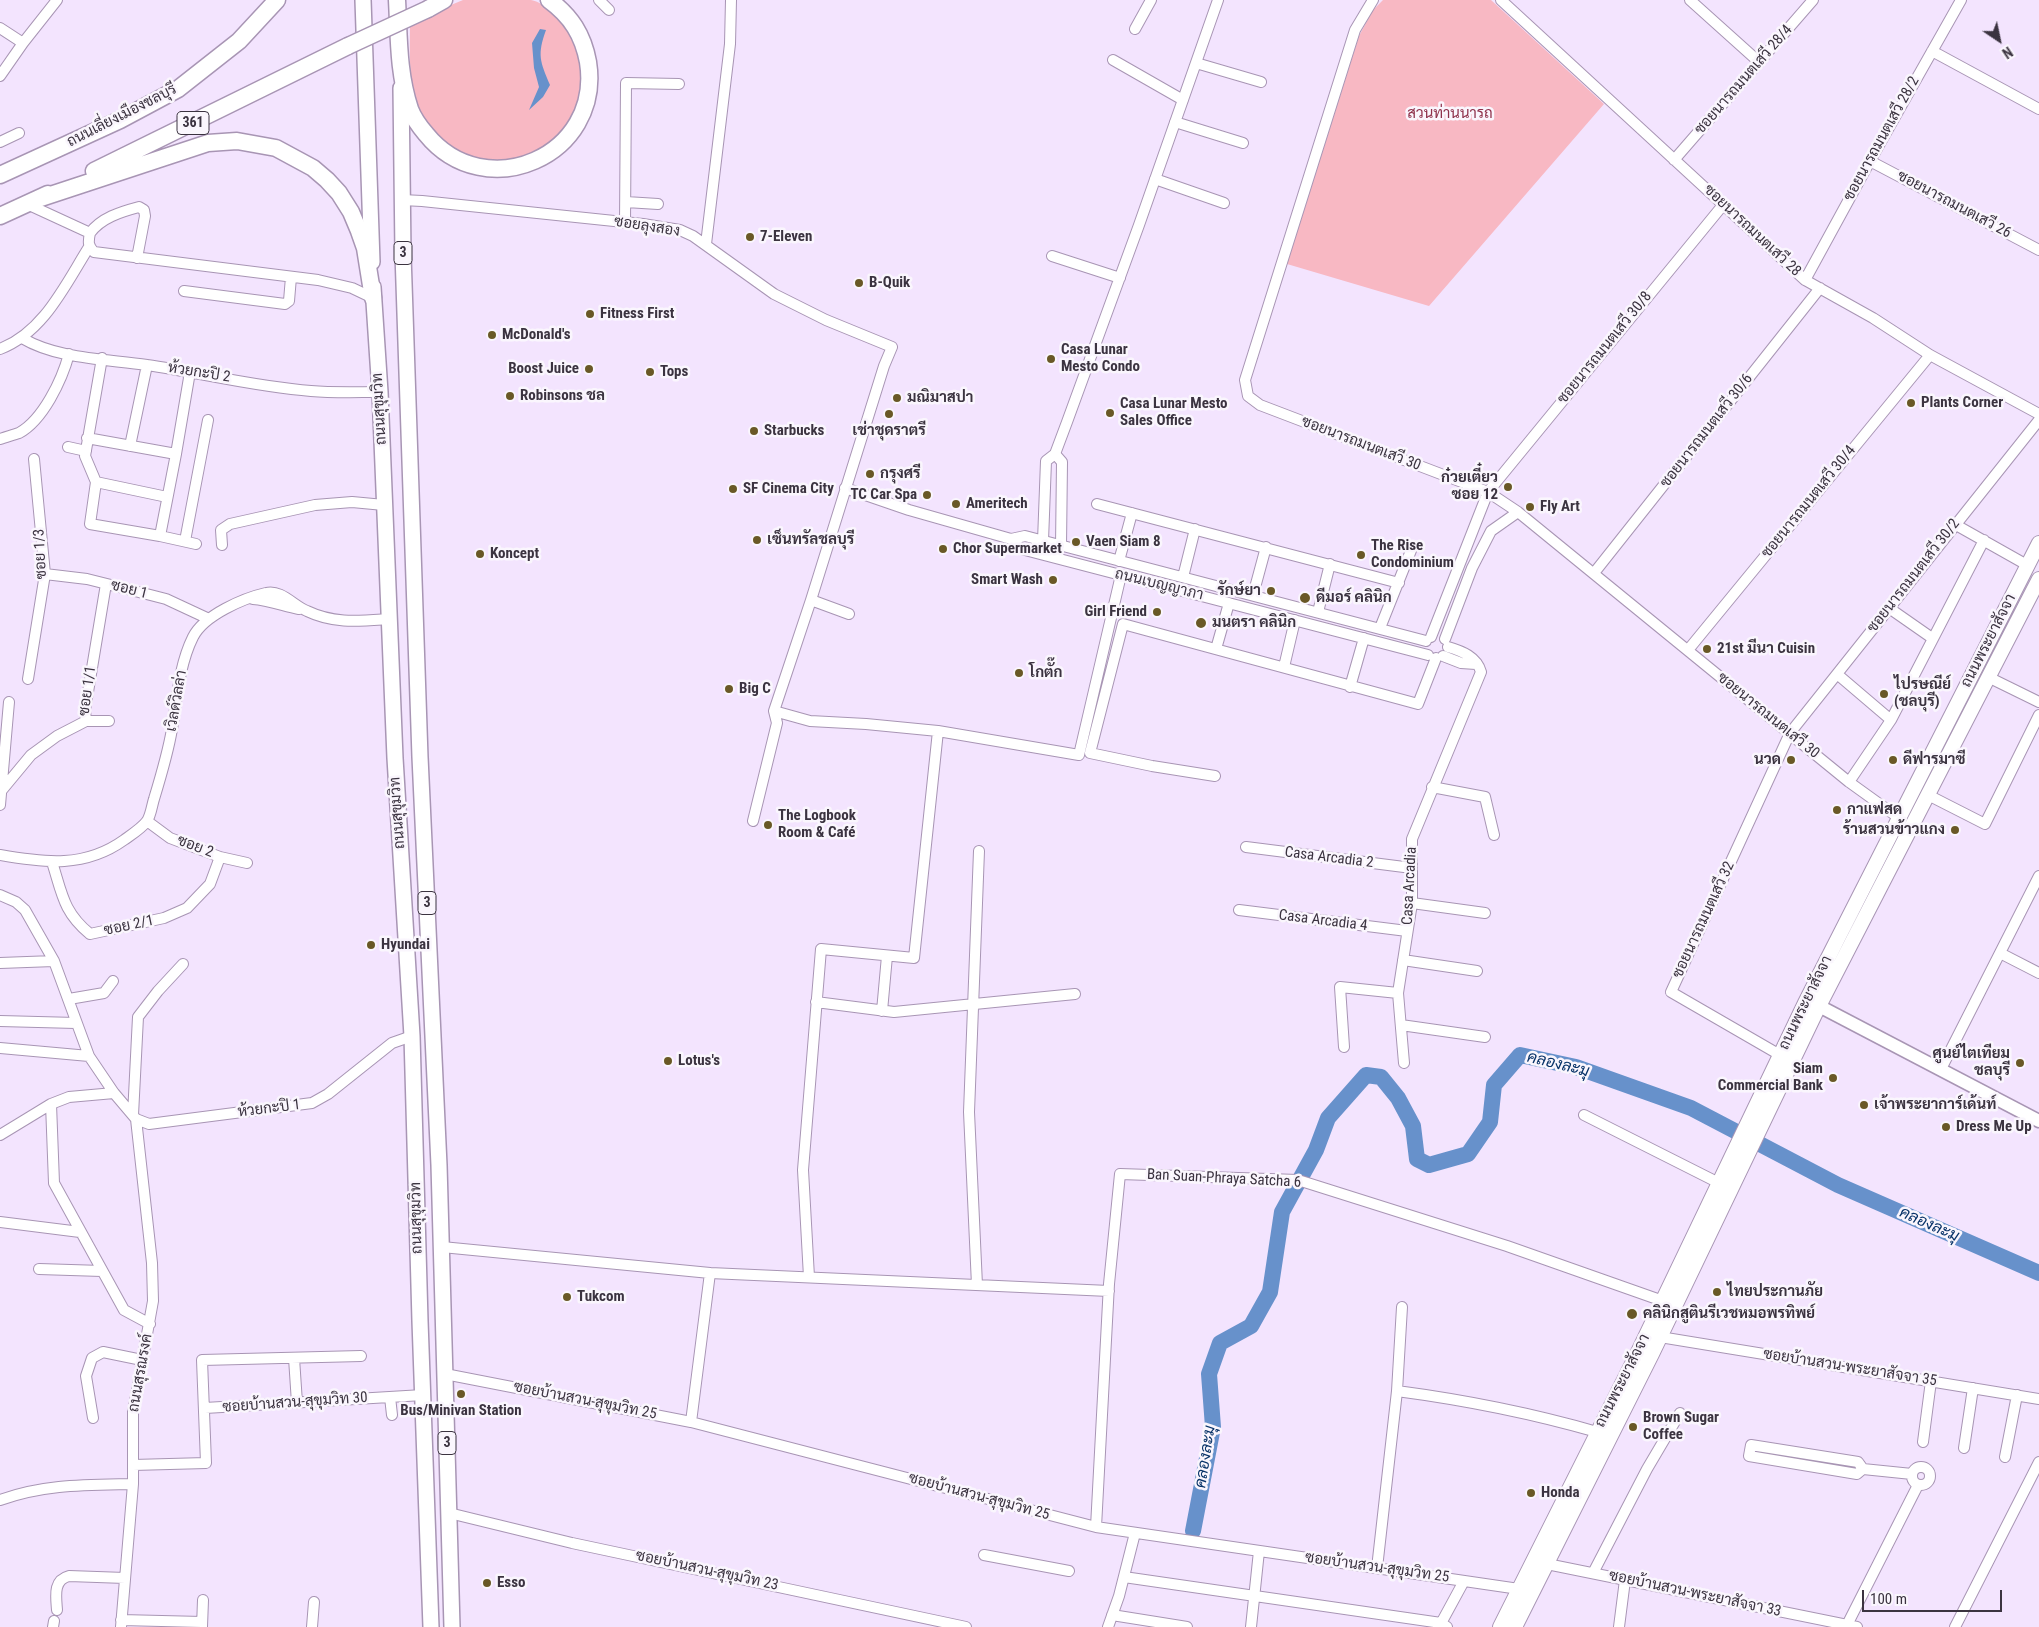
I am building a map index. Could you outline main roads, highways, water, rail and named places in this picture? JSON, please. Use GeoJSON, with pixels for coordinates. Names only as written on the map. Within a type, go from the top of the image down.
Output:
{"type":"FeatureCollection","features":[{"type":"Feature","properties":{"kind":"highway","name":"ถนนเลี่ยงเมืองชลบุรี"},"geometry":{"type":"LineString","coordinates":[[0,175],[120,120],[178,89],[240,40],[277,0]]}},
{"type":"Feature","properties":{"kind":"highway","name":"ถนนสุขุมวิท"},"geometry":{"type":"LineString","coordinates":[[397,0],[401,74]]}},
{"type":"Feature","properties":{"kind":"highway","name":"361"},"geometry":{"type":"LineString","coordinates":[[0,216],[444,0]]}},
{"type":"Feature","properties":{"kind":"highway"},"geometry":{"type":"LineString","coordinates":[[401,74],[410,110],[432,142],[446,154],[467,164],[491,168],[514,167],[538,160],[554,150],[570,134],[584,110],[589,88],[589,68],[583,41],[569,17],[549,0]]}},
{"type":"Feature","properties":{"kind":"highway"},"geometry":{"type":"LineString","coordinates":[[32,202],[208,143],[237,142],[276,148],[313,168],[339,193],[351,212],[365,248],[374,298]]}},
{"type":"Feature","properties":{"kind":"main road","name":"ถนนสุขุมวิท"},"geometry":{"type":"LineString","coordinates":[[364,0],[374,298],[380,392],[395,758],[412,1036],[431,1627]]}},
{"type":"Feature","properties":{"kind":"main road","name":"ถนนสุขุมวิท"},"geometry":{"type":"LineString","coordinates":[[401,74],[402,200],[414,576],[442,1247],[452,1627]]}},
{"type":"Feature","properties":{"kind":"main road","name":"ถนนพระยาสัจจา"},"geometry":{"type":"LineString","coordinates":[[1751,1132],[1780,1055],[2039,543]]}},
{"type":"Feature","properties":{"kind":"main road"},"geometry":{"type":"LineString","coordinates":[[387,578],[400,570],[410,572],[414,576]]}},
{"type":"Feature","properties":{"kind":"main road","name":"ถนนพระยาสัจจา"},"geometry":{"type":"LineString","coordinates":[[1515,1627],[1540,1562],[1597,1432],[1660,1337],[1751,1132],[1819,1006],[2039,579]]}},
{"type":"Feature","properties":{"kind":"main road","name":"ถนนพระยาสัจจา"},"geometry":{"type":"LineString","coordinates":[[1500,1627],[1519,1589],[1540,1562],[1630,1383],[1663,1301],[1719,1183],[1740,1154]]}},
{"type":"Feature","properties":{"kind":"main road"},"geometry":{"type":"LineString","coordinates":[[428,1522],[449,1517]]}},
{"type":"Feature","properties":{"kind":"water"},"geometry":{"type":"Polygon","coordinates":[[[540,29],[546,30],[541,46],[541,58],[550,85],[543,97],[529,110],[539,87],[534,68],[532,43],[540,29]]]}},
{"type":"Feature","properties":{"kind":"waterway","name":"คลองละมุ"},"geometry":{"type":"LineString","coordinates":[[1193,1531],[1213,1427],[1209,1374],[1220,1343],[1251,1326],[1270,1292],[1282,1212],[1316,1150],[1328,1118],[1366,1075],[1381,1077],[1398,1098],[1413,1126],[1417,1159],[1429,1165],[1468,1154],[1490,1122],[1494,1085],[1520,1055],[1576,1067],[1691,1108],[1838,1185],[2039,1273]]}},
{"type":"Feature","properties":{"kind":"place","name":"7-Eleven"},"geometry":{"type":"Point","coordinates":[750,237]}},
{"type":"Feature","properties":{"kind":"place","name":"B-Quik"},"geometry":{"type":"Point","coordinates":[859,283]}},
{"type":"Feature","properties":{"kind":"place","name":"Fitness First"},"geometry":{"type":"Point","coordinates":[590,314]}},
{"type":"Feature","properties":{"kind":"place","name":"McDonald's"},"geometry":{"type":"Point","coordinates":[492,335]}},
{"type":"Feature","properties":{"kind":"place","name":"Casa Lunar Mesto Condo"},"geometry":{"type":"Point","coordinates":[1051,359]}},
{"type":"Feature","properties":{"kind":"place","name":"Boost Juice"},"geometry":{"type":"Point","coordinates":[589,369]}},
{"type":"Feature","properties":{"kind":"place","name":"Tops"},"geometry":{"type":"Point","coordinates":[650,372]}},
{"type":"Feature","properties":{"kind":"place","name":"Robinsons ชล"},"geometry":{"type":"Point","coordinates":[510,396]}},
{"type":"Feature","properties":{"kind":"place","name":"มณิมาสปา"},"geometry":{"type":"Point","coordinates":[897,398]}},
{"type":"Feature","properties":{"kind":"place","name":"Plants Corner"},"geometry":{"type":"Point","coordinates":[1911,403]}},
{"type":"Feature","properties":{"kind":"place","name":"Casa Lunar Mesto Sales Office"},"geometry":{"type":"Point","coordinates":[1110,413]}},
{"type":"Feature","properties":{"kind":"place","name":"เช่าชุดราตรี"},"geometry":{"type":"Point","coordinates":[889,414]}},
{"type":"Feature","properties":{"kind":"place","name":"Starbucks"},"geometry":{"type":"Point","coordinates":[754,431]}},
{"type":"Feature","properties":{"kind":"place","name":"กรุงศรี"},"geometry":{"type":"Point","coordinates":[870,474]}},
{"type":"Feature","properties":{"kind":"place","name":"ก๋วยเตี๋ยว ซอย 12"},"geometry":{"type":"Point","coordinates":[1508,487]}},
{"type":"Feature","properties":{"kind":"place","name":"SF Cinema City"},"geometry":{"type":"Point","coordinates":[733,489]}},
{"type":"Feature","properties":{"kind":"place","name":"TC Car Spa"},"geometry":{"type":"Point","coordinates":[927,495]}},
{"type":"Feature","properties":{"kind":"place","name":"Ameritech"},"geometry":{"type":"Point","coordinates":[956,504]}},
{"type":"Feature","properties":{"kind":"place","name":"Fly Art"},"geometry":{"type":"Point","coordinates":[1530,507]}},
{"type":"Feature","properties":{"kind":"place","name":"เซ็นทรัลชลบุรี"},"geometry":{"type":"Point","coordinates":[757,540]}},
{"type":"Feature","properties":{"kind":"place","name":"Vaen Siam 8"},"geometry":{"type":"Point","coordinates":[1076,542]}},
{"type":"Feature","properties":{"kind":"place","name":"Chor Supermarket"},"geometry":{"type":"Point","coordinates":[943,549]}},
{"type":"Feature","properties":{"kind":"place","name":"Koncept"},"geometry":{"type":"Point","coordinates":[480,554]}},
{"type":"Feature","properties":{"kind":"place","name":"The Rise Condominium"},"geometry":{"type":"Point","coordinates":[1361,555]}},
{"type":"Feature","properties":{"kind":"place","name":"Smart Wash"},"geometry":{"type":"Point","coordinates":[1053,580]}},
{"type":"Feature","properties":{"kind":"place","name":"รักษ์ยา"},"geometry":{"type":"Point","coordinates":[1271,591]}},
{"type":"Feature","properties":{"kind":"place","name":"ดีมอร์ คลินิก"},"geometry":{"type":"Point","coordinates":[1305,598]}},
{"type":"Feature","properties":{"kind":"place","name":"Girl Friend"},"geometry":{"type":"Point","coordinates":[1157,612]}},
{"type":"Feature","properties":{"kind":"place","name":"มนตรา คลินิก"},"geometry":{"type":"Point","coordinates":[1201,623]}},
{"type":"Feature","properties":{"kind":"place","name":"21st มีนา Cuisin"},"geometry":{"type":"Point","coordinates":[1707,649]}},
{"type":"Feature","properties":{"kind":"place","name":"โกตั๊ก"},"geometry":{"type":"Point","coordinates":[1019,673]}},
{"type":"Feature","properties":{"kind":"place","name":"Big C"},"geometry":{"type":"Point","coordinates":[729,689]}},
{"type":"Feature","properties":{"kind":"place","name":"ไปรษณีย์ (ชลบุรี)"},"geometry":{"type":"Point","coordinates":[1884,694]}},
{"type":"Feature","properties":{"kind":"place","name":"นวด"},"geometry":{"type":"Point","coordinates":[1791,760]}},
{"type":"Feature","properties":{"kind":"place","name":"ดีฟารมาซี"},"geometry":{"type":"Point","coordinates":[1893,760]}},
{"type":"Feature","properties":{"kind":"place","name":"กาแฟสด"},"geometry":{"type":"Point","coordinates":[1837,810]}},
{"type":"Feature","properties":{"kind":"place","name":"The Logbook Room & Café"},"geometry":{"type":"Point","coordinates":[768,825]}},
{"type":"Feature","properties":{"kind":"place","name":"ร้านสวนข้าวแกง"},"geometry":{"type":"Point","coordinates":[1955,830]}},
{"type":"Feature","properties":{"kind":"place","name":"Hyundai"},"geometry":{"type":"Point","coordinates":[371,945]}},
{"type":"Feature","properties":{"kind":"place","name":"Lotus's"},"geometry":{"type":"Point","coordinates":[668,1061]}},
{"type":"Feature","properties":{"kind":"place","name":"ศูนย์ไตเทียม ชลบุรี"},"geometry":{"type":"Point","coordinates":[2020,1063]}},
{"type":"Feature","properties":{"kind":"place","name":"Siam Commercial Bank"},"geometry":{"type":"Point","coordinates":[1833,1078]}},
{"type":"Feature","properties":{"kind":"place","name":"เจ้าพระยาการ์เด้นท์"},"geometry":{"type":"Point","coordinates":[1864,1105]}},
{"type":"Feature","properties":{"kind":"place","name":"Dress Me Up"},"geometry":{"type":"Point","coordinates":[1946,1127]}},
{"type":"Feature","properties":{"kind":"place","name":"ไทยประกานภัย"},"geometry":{"type":"Point","coordinates":[1717,1292]}},
{"type":"Feature","properties":{"kind":"place","name":"Tukcom"},"geometry":{"type":"Point","coordinates":[567,1297]}},
{"type":"Feature","properties":{"kind":"place","name":"คลินิกสูตินรีเวชหมอพรทิพย์"},"geometry":{"type":"Point","coordinates":[1632,1314]}},
{"type":"Feature","properties":{"kind":"place","name":"Bus/Minivan Station"},"geometry":{"type":"Point","coordinates":[461,1394]}},
{"type":"Feature","properties":{"kind":"place","name":"Brown Sugar Coffee"},"geometry":{"type":"Point","coordinates":[1633,1427]}},
{"type":"Feature","properties":{"kind":"place","name":"Honda"},"geometry":{"type":"Point","coordinates":[1531,1493]}},
{"type":"Feature","properties":{"kind":"place","name":"Esso"},"geometry":{"type":"Point","coordinates":[487,1583]}},
{"type":"Feature","properties":{"kind":"park label","name":"สวนท่านนารถ"},"geometry":{"type":"Point","coordinates":[1450,114]}}]}
